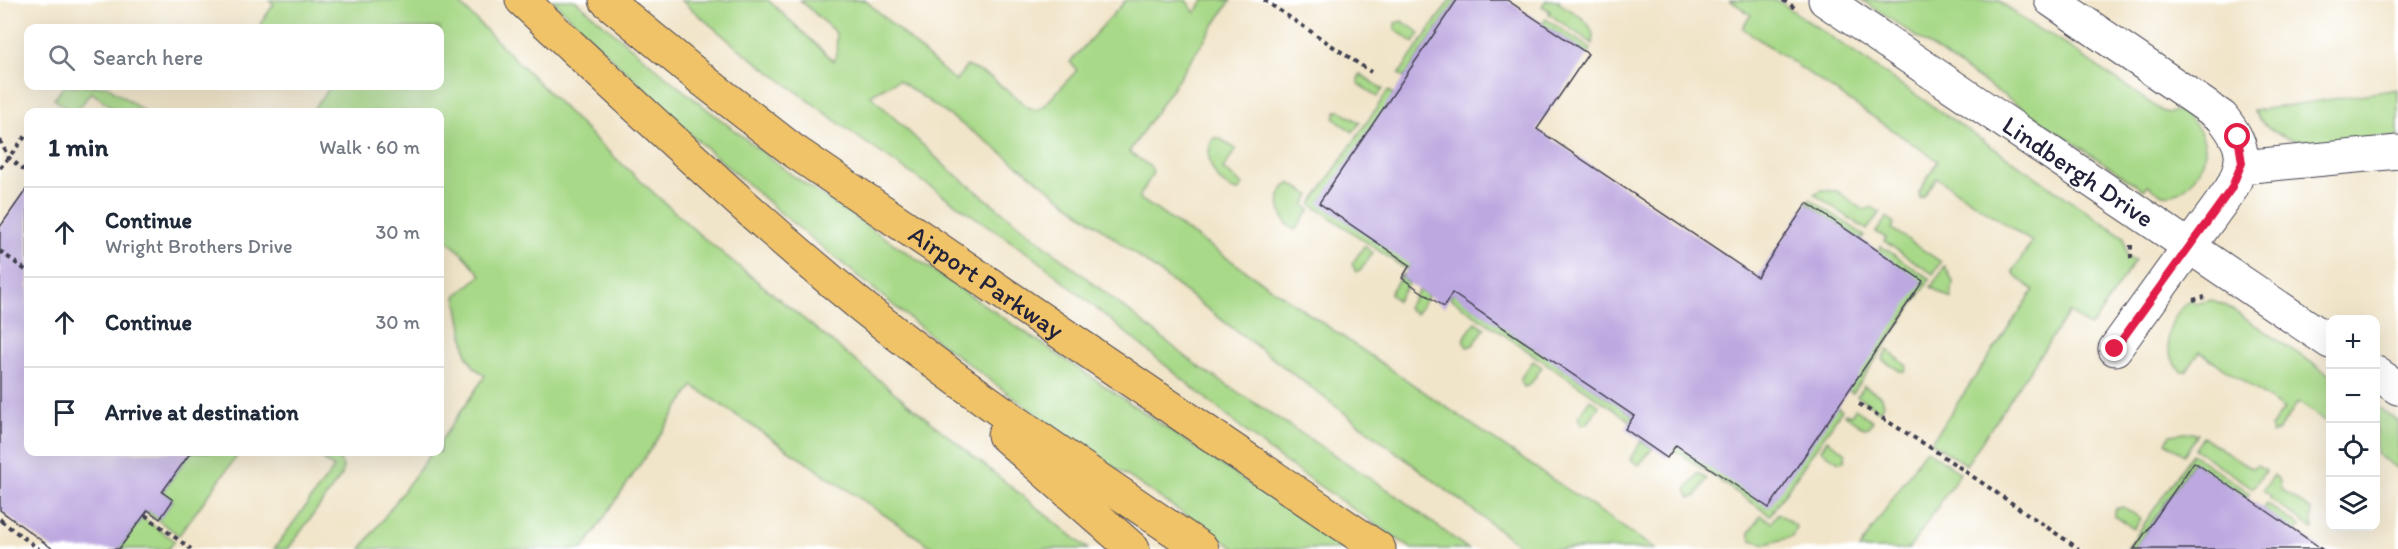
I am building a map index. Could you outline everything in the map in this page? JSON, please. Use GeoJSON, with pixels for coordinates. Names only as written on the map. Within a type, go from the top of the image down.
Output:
{"type":"FeatureCollection","features":[{"type":"Feature","properties":{"kind":"highway"},"geometry":{"type":"LineString","coordinates":[[522,0],[775,234],[1133,549]]}},
{"type":"Feature","properties":{"kind":"highway","name":"Airport Parkway"},"geometry":{"type":"LineString","coordinates":[[606,0],[794,151],[1379,549]]}},
{"type":"Feature","properties":{"kind":"highway"},"geometry":{"type":"LineString","coordinates":[[775,234],[952,376],[1202,549]]}},
{"type":"Feature","properties":{"kind":"street","name":"Lindbergh Drive"},"geometry":{"type":"LineString","coordinates":[[1825,0],[2326,339]]}},
{"type":"Feature","properties":{"kind":"street"},"geometry":{"type":"LineString","coordinates":[[2051,0],[2223,117],[2238,137],[2242,150],[2241,167],[2231,189],[2115,349]]}},
{"type":"Feature","properties":{"kind":"street"},"geometry":{"type":"LineString","coordinates":[[2241,167],[2398,152]]}},
{"type":"Feature","properties":{"kind":"street"},"geometry":{"type":"LineString","coordinates":[[2380,376],[2398,388]]}},
{"type":"Feature","properties":{"kind":"path"},"geometry":{"type":"LineString","coordinates":[[1264,0],[1371,72]]}},
{"type":"Feature","properties":{"kind":"path"},"geometry":{"type":"LineString","coordinates":[[0,168],[24,137]]}},
{"type":"Feature","properties":{"kind":"path"},"geometry":{"type":"LineString","coordinates":[[0,140],[8,158],[24,170]]}},
{"type":"Feature","properties":{"kind":"path"},"geometry":{"type":"LineString","coordinates":[[0,251],[24,269]]}},
{"type":"Feature","properties":{"kind":"path"},"geometry":{"type":"LineString","coordinates":[[1859,404],[1931,447],[2079,549]]}},
{"type":"Feature","properties":{"kind":"path"},"geometry":{"type":"LineString","coordinates":[[6,514],[1,522],[39,549]]}},
{"type":"Feature","properties":{"kind":"path"},"geometry":{"type":"LineString","coordinates":[[145,515],[191,549]]}},
{"type":"Feature","properties":{"kind":"green space"},"geometry":{"type":"Polygon","coordinates":[[[269,0],[456,0],[599,143],[700,235],[1088,549],[935,549],[693,386],[583,549],[361,549],[429,456],[444,456],[444,436],[485,376],[474,367],[467,356],[456,296],[481,275],[463,254],[444,238],[444,108],[314,108],[328,90],[444,90],[444,24],[260,24],[274,4],[269,0]]]}},
{"type":"Feature","properties":{"kind":"green space"},"geometry":{"type":"Polygon","coordinates":[[[552,0],[575,0],[675,84],[792,175],[1346,549],[1236,549],[1037,415],[935,339],[783,215],[689,133],[552,0]]]}},
{"type":"Feature","properties":{"kind":"green space"},"geometry":{"type":"Polygon","coordinates":[[[681,0],[768,0],[834,61],[837,50],[836,33],[800,0],[865,0],[955,81],[967,66],[990,77],[1028,107],[1036,110],[1044,106],[1077,70],[1070,62],[1126,0],[1186,0],[1195,13],[1204,0],[1231,0],[1129,152],[1151,167],[1153,173],[1139,198],[1655,549],[1524,549],[986,141],[898,80],[870,95],[946,167],[1199,367],[1393,493],[1468,549],[1412,549],[1272,453],[1035,258],[859,138],[734,45],[681,0]]]}},
{"type":"Feature","properties":{"kind":"green space"},"geometry":{"type":"Polygon","coordinates":[[[1450,0],[1457,0],[1404,78],[1399,74],[1450,0]]]}},
{"type":"Feature","properties":{"kind":"green space"},"geometry":{"type":"Polygon","coordinates":[[[1546,0],[1560,0],[1559,3],[1583,19],[1591,30],[1593,44],[1549,14],[1550,11],[1542,6],[1546,0]]]}},
{"type":"Feature","properties":{"kind":"green space"},"geometry":{"type":"Polygon","coordinates":[[[1730,0],[1777,0],[2124,237],[2127,258],[2135,260],[2094,323],[2089,326],[2069,312],[1966,465],[1931,442],[2034,290],[2016,277],[2013,271],[2032,242],[1937,178],[1920,198],[1919,192],[1938,161],[1742,28],[1751,15],[1730,0]]]}},
{"type":"Feature","properties":{"kind":"green space"},"geometry":{"type":"Polygon","coordinates":[[[1862,0],[1998,0],[2032,26],[2053,36],[2162,111],[2169,113],[2179,110],[2184,114],[2196,126],[2204,142],[2202,165],[2192,181],[2177,193],[2160,193],[2148,185],[2144,190],[1862,0]]]}},
{"type":"Feature","properties":{"kind":"green space"},"geometry":{"type":"Polygon","coordinates":[[[1546,19],[1591,49],[1588,54],[1542,24],[1546,19]]]}},
{"type":"Feature","properties":{"kind":"green space"},"geometry":{"type":"Polygon","coordinates":[[[1402,21],[1420,33],[1414,43],[1395,29],[1395,23],[1402,21]]]}},
{"type":"Feature","properties":{"kind":"green space"},"geometry":{"type":"Polygon","coordinates":[[[1360,74],[1383,89],[1377,97],[1360,85],[1358,80],[1360,74]]]}},
{"type":"Feature","properties":{"kind":"green space"},"geometry":{"type":"Polygon","coordinates":[[[2398,89],[2398,137],[2320,144],[2300,141],[2282,136],[2266,126],[2253,111],[2398,89]]]}},
{"type":"Feature","properties":{"kind":"green space"},"geometry":{"type":"Polygon","coordinates":[[[61,90],[113,90],[139,108],[113,108],[91,92],[79,108],[66,108],[54,99],[61,90]]]}},
{"type":"Feature","properties":{"kind":"green space"},"geometry":{"type":"Polygon","coordinates":[[[1388,91],[1393,94],[1410,265],[1407,270],[1311,204],[1388,91]]]}},
{"type":"Feature","properties":{"kind":"green space"},"geometry":{"type":"Polygon","coordinates":[[[1336,111],[1341,111],[1360,123],[1353,132],[1334,119],[1336,111]]]}},
{"type":"Feature","properties":{"kind":"green space"},"geometry":{"type":"Polygon","coordinates":[[[1214,138],[1219,138],[1236,149],[1223,169],[1243,185],[1239,191],[1224,184],[1213,170],[1209,154],[1214,138]]]}},
{"type":"Feature","properties":{"kind":"green space"},"geometry":{"type":"Polygon","coordinates":[[[1290,183],[1310,195],[1304,205],[1310,210],[1295,230],[1285,221],[1280,207],[1281,193],[1290,183]]]}},
{"type":"Feature","properties":{"kind":"green space"},"geometry":{"type":"Polygon","coordinates":[[[1821,190],[1837,191],[1864,210],[1872,207],[1880,212],[1867,230],[1814,194],[1821,190]]]}},
{"type":"Feature","properties":{"kind":"green space"},"geometry":{"type":"Polygon","coordinates":[[[1810,199],[1864,235],[1861,240],[1807,203],[1810,199]]]}},
{"type":"Feature","properties":{"kind":"green space"},"geometry":{"type":"Polygon","coordinates":[[[1887,217],[1894,223],[1892,229],[1941,262],[1933,274],[1884,241],[1886,238],[1876,232],[1887,217]]]}},
{"type":"Feature","properties":{"kind":"green space"},"geometry":{"type":"Polygon","coordinates":[[[1364,246],[1373,253],[1360,271],[1356,272],[1352,264],[1364,246]]]}},
{"type":"Feature","properties":{"kind":"green space"},"geometry":{"type":"Polygon","coordinates":[[[1881,246],[1930,279],[1853,393],[1848,390],[1881,246]]]}},
{"type":"Feature","properties":{"kind":"green space"},"geometry":{"type":"Polygon","coordinates":[[[1945,266],[1953,282],[1951,299],[1931,287],[1945,266]]]}},
{"type":"Feature","properties":{"kind":"green space"},"geometry":{"type":"Polygon","coordinates":[[[1403,273],[1402,278],[1409,283],[1397,301],[1390,293],[1403,273]]]}},
{"type":"Feature","properties":{"kind":"green space"},"geometry":{"type":"Polygon","coordinates":[[[1419,290],[1428,296],[1416,314],[1407,308],[1419,290]]]}},
{"type":"Feature","properties":{"kind":"green space"},"geometry":{"type":"Polygon","coordinates":[[[1453,293],[1634,416],[1631,421],[1450,298],[1453,293]]]}},
{"type":"Feature","properties":{"kind":"green space"},"geometry":{"type":"Polygon","coordinates":[[[2192,298],[2195,304],[2212,300],[2225,305],[2326,372],[2326,421],[2298,402],[2278,431],[2272,433],[2271,427],[2284,409],[2200,352],[2186,371],[2181,371],[2174,362],[2168,342],[2172,323],[2192,298]]]}},
{"type":"Feature","properties":{"kind":"green space"},"geometry":{"type":"Polygon","coordinates":[[[1475,322],[1485,328],[1473,345],[1467,347],[1463,340],[1475,322]]]}},
{"type":"Feature","properties":{"kind":"green space"},"geometry":{"type":"Polygon","coordinates":[[[1888,350],[1907,366],[1905,371],[1900,371],[1882,360],[1888,350]]]}},
{"type":"Feature","properties":{"kind":"green space"},"geometry":{"type":"Polygon","coordinates":[[[1533,361],[1542,367],[1530,385],[1524,387],[1520,379],[1533,361]]]}},
{"type":"Feature","properties":{"kind":"green space"},"geometry":{"type":"Polygon","coordinates":[[[1864,386],[1882,397],[1884,404],[1880,411],[1857,396],[1864,386]]]}},
{"type":"Feature","properties":{"kind":"green space"},"geometry":{"type":"Polygon","coordinates":[[[1590,399],[1599,406],[1588,423],[1581,425],[1578,417],[1590,399]]]}},
{"type":"Feature","properties":{"kind":"green space"},"geometry":{"type":"Polygon","coordinates":[[[1837,407],[1842,410],[1770,515],[1673,449],[1676,445],[1837,407]]]}},
{"type":"Feature","properties":{"kind":"green space"},"geometry":{"type":"Polygon","coordinates":[[[1855,409],[1873,421],[1869,427],[1864,428],[1844,414],[1851,415],[1855,409]]]}},
{"type":"Feature","properties":{"kind":"green space"},"geometry":{"type":"Polygon","coordinates":[[[2380,409],[2398,421],[2398,469],[2380,457],[2380,409]]]}},
{"type":"Feature","properties":{"kind":"green space"},"geometry":{"type":"Polygon","coordinates":[[[2192,432],[2198,434],[2184,455],[2166,442],[2170,435],[2192,432]]]}},
{"type":"Feature","properties":{"kind":"green space"},"geometry":{"type":"Polygon","coordinates":[[[2203,437],[2251,468],[2257,465],[2266,470],[2253,488],[2195,449],[2203,437]]]}},
{"type":"Feature","properties":{"kind":"green space"},"geometry":{"type":"Polygon","coordinates":[[[1827,440],[1846,453],[1844,461],[1839,462],[1821,450],[1827,440]]]}},
{"type":"Feature","properties":{"kind":"green space"},"geometry":{"type":"Polygon","coordinates":[[[1641,441],[1653,448],[1639,465],[1630,459],[1641,441]]]}},
{"type":"Feature","properties":{"kind":"green space"},"geometry":{"type":"Polygon","coordinates":[[[1926,449],[1960,473],[1957,478],[1909,549],[1859,549],[1926,449]]]}},
{"type":"Feature","properties":{"kind":"green space"},"geometry":{"type":"Polygon","coordinates":[[[2192,454],[2250,493],[2247,498],[2193,462],[2134,549],[2127,549],[2192,454]]]}},
{"type":"Feature","properties":{"kind":"green space"},"geometry":{"type":"Polygon","coordinates":[[[188,456],[237,456],[179,535],[146,512],[148,510],[160,518],[173,500],[162,492],[188,456]]]}},
{"type":"Feature","properties":{"kind":"green space"},"geometry":{"type":"Polygon","coordinates":[[[318,456],[335,456],[343,466],[342,475],[288,549],[274,549],[334,468],[318,456]]]}},
{"type":"Feature","properties":{"kind":"green space"},"geometry":{"type":"Polygon","coordinates":[[[1698,473],[1707,479],[1696,496],[1690,498],[1686,490],[1698,473]]]}},
{"type":"Feature","properties":{"kind":"green space"},"geometry":{"type":"Polygon","coordinates":[[[2274,475],[2280,481],[2280,488],[2311,510],[2313,529],[2270,499],[2271,496],[2263,490],[2274,475]]]}},
{"type":"Feature","properties":{"kind":"green space"},"geometry":{"type":"Polygon","coordinates":[[[2266,504],[2300,526],[2296,532],[2263,509],[2266,504]]]}},
{"type":"Feature","properties":{"kind":"green space"},"geometry":{"type":"Polygon","coordinates":[[[2122,506],[2141,519],[2134,529],[2115,516],[2115,509],[2122,506]]]}},
{"type":"Feature","properties":{"kind":"green space"},"geometry":{"type":"Polygon","coordinates":[[[1778,513],[1796,526],[1792,537],[1766,544],[1751,540],[1749,533],[1761,515],[1771,522],[1778,513]]]}},
{"type":"Feature","properties":{"kind":"green space"},"geometry":{"type":"Polygon","coordinates":[[[142,518],[175,541],[168,549],[119,549],[142,518]]]}},
{"type":"Feature","properties":{"kind":"building"},"geometry":{"type":"Polygon","coordinates":[[[1457,0],[1507,0],[1588,54],[1537,129],[1757,277],[1807,203],[1923,281],[1769,508],[1676,445],[1667,458],[1625,429],[1634,416],[1452,293],[1444,307],[1402,278],[1410,265],[1319,203],[1457,0]]]}},
{"type":"Feature","properties":{"kind":"building"},"geometry":{"type":"Polygon","coordinates":[[[24,193],[24,456],[188,456],[162,492],[173,500],[160,519],[148,510],[119,549],[53,549],[0,510],[0,227],[24,193]]]}},
{"type":"Feature","properties":{"kind":"building"},"geometry":{"type":"Polygon","coordinates":[[[2194,462],[2264,509],[2322,549],[2134,549],[2194,462]]]}},
{"type":"Feature","properties":{"kind":"route"},"geometry":{"type":"LineString","coordinates":[[2115,349],[2231,189],[2242,163],[2242,150],[2238,137]]}}]}
